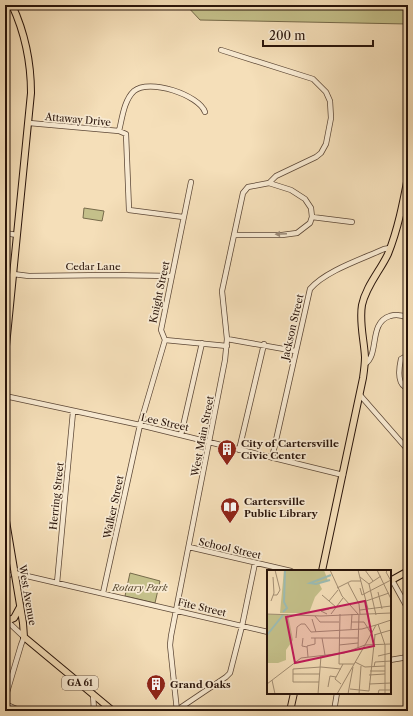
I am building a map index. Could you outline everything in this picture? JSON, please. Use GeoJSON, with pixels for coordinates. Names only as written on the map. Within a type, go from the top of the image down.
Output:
{"type":"FeatureCollection","features":[{"type":"Feature","properties":{"kind":"main road"},"geometry":{"type":"LineString","coordinates":[[5,356],[31,93],[29,59],[25,37],[12,5]]}},
{"type":"Feature","properties":{"kind":"main road"},"geometry":{"type":"LineString","coordinates":[[322,570],[360,395],[365,364],[361,323],[362,306],[368,289],[390,248],[399,218],[408,177]]}},
{"type":"Feature","properties":{"kind":"main road","name":"West Avenue"},"geometry":{"type":"LineString","coordinates":[[5,515],[9,574],[20,607],[24,637]]}},
{"type":"Feature","properties":{"kind":"main road"},"geometry":{"type":"LineString","coordinates":[[391,581],[408,571]]}},
{"type":"Feature","properties":{"kind":"main road"},"geometry":{"type":"LineString","coordinates":[[6,621],[14,618],[20,607]]}},
{"type":"Feature","properties":{"kind":"main road","name":"GA 61"},"geometry":{"type":"LineString","coordinates":[[24,637],[113,711]]}},
{"type":"Feature","properties":{"kind":"main road"},"geometry":{"type":"LineString","coordinates":[[290,711],[294,694]]}},
{"type":"Feature","properties":{"kind":"street"},"geometry":{"type":"LineString","coordinates":[[221,50],[313,80],[326,92],[330,101],[331,118],[326,144],[321,153],[316,158],[276,176],[269,183],[291,190],[305,199],[311,208],[312,217],[310,223],[297,233],[282,235],[234,235]]}},
{"type":"Feature","properties":{"kind":"street"},"geometry":{"type":"LineString","coordinates":[[119,131],[130,96],[135,90],[140,88],[150,86],[170,89],[199,103],[204,108],[205,112]]}},
{"type":"Feature","properties":{"kind":"street","name":"Attaway Drive"},"geometry":{"type":"LineString","coordinates":[[29,123],[119,131],[126,134],[129,210],[183,217]]}},
{"type":"Feature","properties":{"kind":"street","name":"Knight Street"},"geometry":{"type":"LineString","coordinates":[[140,425],[165,340],[161,330],[191,182]]}},
{"type":"Feature","properties":{"kind":"street","name":"West Main Street"},"geometry":{"type":"LineString","coordinates":[[177,710],[170,646],[225,360],[227,339],[222,291],[243,193],[248,187],[269,183]]}},
{"type":"Feature","properties":{"kind":"street"},"geometry":{"type":"LineString","coordinates":[[312,217],[352,222]]}},
{"type":"Feature","properties":{"kind":"street"},"geometry":{"type":"LineString","coordinates":[[5,233],[17,235]]}},
{"type":"Feature","properties":{"kind":"street","name":"Jackson Street"},"geometry":{"type":"LineString","coordinates":[[272,458],[310,290],[315,284],[351,264],[384,249],[390,248]]}},
{"type":"Feature","properties":{"kind":"street","name":"Cedar Lane"},"geometry":{"type":"LineString","coordinates":[[13,274],[29,276],[172,276]]}},
{"type":"Feature","properties":{"kind":"street"},"geometry":{"type":"LineString","coordinates":[[365,364],[369,361],[381,321],[386,317],[394,315],[400,315],[408,318]]}},
{"type":"Feature","properties":{"kind":"street"},"geometry":{"type":"LineString","coordinates":[[227,339],[264,344],[295,351]]}},
{"type":"Feature","properties":{"kind":"street"},"geometry":{"type":"LineString","coordinates":[[165,340],[226,346]]}},
{"type":"Feature","properties":{"kind":"street"},"geometry":{"type":"LineString","coordinates":[[181,435],[202,343]]}},
{"type":"Feature","properties":{"kind":"street"},"geometry":{"type":"LineString","coordinates":[[239,450],[264,344]]}},
{"type":"Feature","properties":{"kind":"street"},"geometry":{"type":"LineString","coordinates":[[405,387],[400,381],[399,369],[401,359],[408,355]]}},
{"type":"Feature","properties":{"kind":"street"},"geometry":{"type":"LineString","coordinates":[[360,395],[408,450]]}},
{"type":"Feature","properties":{"kind":"street","name":"Lee Street"},"geometry":{"type":"LineString","coordinates":[[5,396],[73,412],[140,425],[343,475]]}},
{"type":"Feature","properties":{"kind":"street","name":"Herring Street"},"geometry":{"type":"LineString","coordinates":[[56,583],[73,412]]}},
{"type":"Feature","properties":{"kind":"street","name":"Walker Street"},"geometry":{"type":"LineString","coordinates":[[103,593],[140,425]]}},
{"type":"Feature","properties":{"kind":"street","name":"School Street"},"geometry":{"type":"LineString","coordinates":[[189,547],[286,570]]}},
{"type":"Feature","properties":{"kind":"street"},"geometry":{"type":"LineString","coordinates":[[164,711],[177,710],[230,673],[242,626],[255,563]]}},
{"type":"Feature","properties":{"kind":"street","name":"Fite Street"},"geometry":{"type":"LineString","coordinates":[[9,574],[103,593],[267,632]]}},
{"type":"Feature","properties":{"kind":"street"},"geometry":{"type":"LineString","coordinates":[[391,581],[408,608]]}},
{"type":"Feature","properties":{"kind":"street"},"geometry":{"type":"LineString","coordinates":[[6,621],[24,637]]}},
{"type":"Feature","properties":{"kind":"street","name":"West Avenue"},"geometry":{"type":"LineString","coordinates":[[5,699],[24,637]]}},
{"type":"Feature","properties":{"kind":"street"},"geometry":{"type":"LineString","coordinates":[[391,660],[408,657]]}},
{"type":"Feature","properties":{"kind":"street"},"geometry":{"type":"LineString","coordinates":[[94,694],[94,711]]}},
{"type":"Feature","properties":{"kind":"street"},"geometry":{"type":"LineString","coordinates":[[334,711],[337,694]]}},
{"type":"Feature","properties":{"kind":"street"},"geometry":{"type":"LineString","coordinates":[[5,704],[21,711]]}},
{"type":"Feature","properties":{"kind":"green space"},"geometry":{"type":"Polygon","coordinates":[[[186,5],[408,5],[408,24],[200,20],[186,5]]]}},
{"type":"Feature","properties":{"kind":"green space"},"geometry":{"type":"Polygon","coordinates":[[[84,208],[104,211],[102,221],[83,218],[84,208]]]}},
{"type":"Feature","properties":{"kind":"green space","name":"Rotary Park"},"geometry":{"type":"Polygon","coordinates":[[[130,573],[160,581],[155,603],[125,596],[130,573]]]}},
{"type":"Feature","properties":{"kind":"place","name":"City of Cartersville Civic Center"},"geometry":{"type":"Point","coordinates":[227,466]}},
{"type":"Feature","properties":{"kind":"place","name":"Cartersville Public Library"},"geometry":{"type":"Point","coordinates":[230,524]}},
{"type":"Feature","properties":{"kind":"place","name":"Grand Oaks"},"geometry":{"type":"Point","coordinates":[156,701]}}]}
